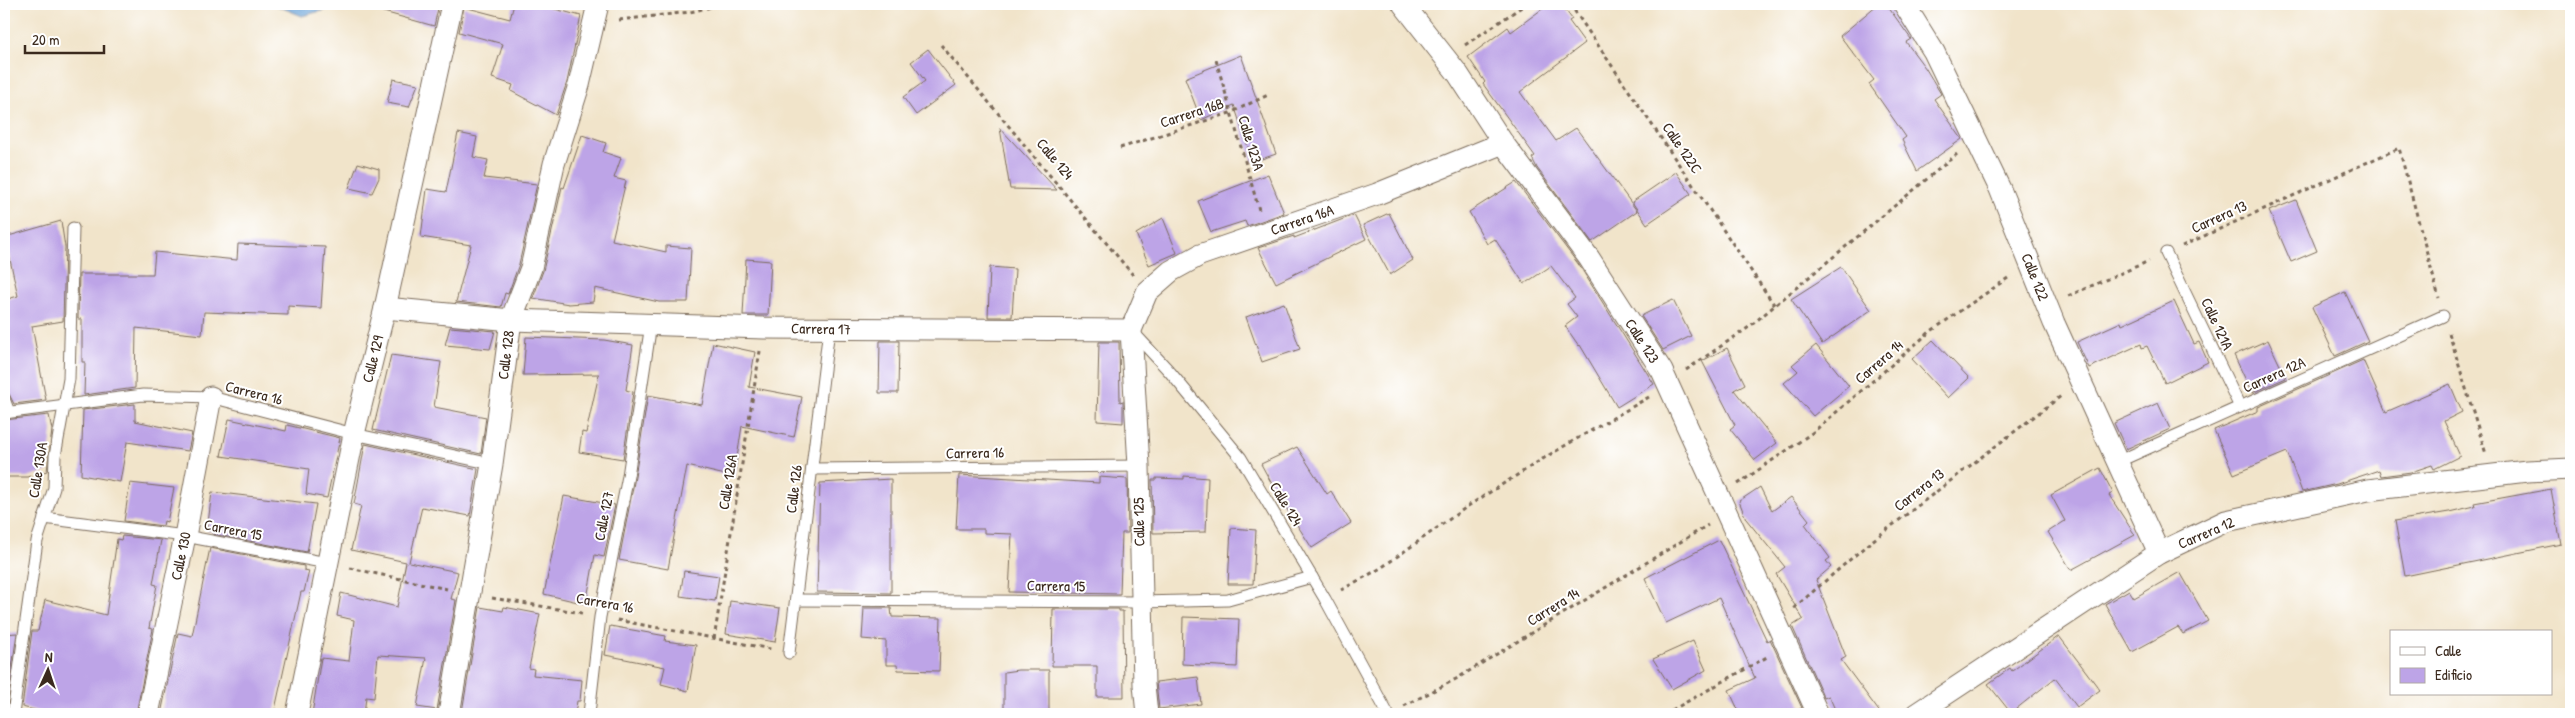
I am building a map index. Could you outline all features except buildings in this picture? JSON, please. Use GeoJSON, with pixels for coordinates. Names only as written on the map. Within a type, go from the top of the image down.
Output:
{"type":"FeatureCollection","features":[{"type":"Feature","properties":{"kind":"street","name":"Calle 129"},"geometry":{"type":"LineString","coordinates":[[297,714],[354,434],[385,308],[452,4]]}},
{"type":"Feature","properties":{"kind":"street","name":"Calle 123"},"geometry":{"type":"LineString","coordinates":[[1403,4],[1446,58],[1503,143],[1589,258],[1662,371],[1818,714]]}},
{"type":"Feature","properties":{"kind":"street","name":"Calle 122"},"geometry":{"type":"LineString","coordinates":[[1904,4],[1942,69],[2000,189],[2080,381],[2159,554]]}},
{"type":"Feature","properties":{"kind":"street","name":"Calle 128"},"geometry":{"type":"LineString","coordinates":[[449,714],[492,464],[511,320],[531,268],[554,164],[579,86],[596,13]]}},
{"type":"Feature","properties":{"kind":"street","name":"Carrera 16A"},"geometry":{"type":"LineString","coordinates":[[1131,330],[1147,292],[1171,271],[1188,260],[1377,194],[1503,143]]}},
{"type":"Feature","properties":{"kind":"street","name":"Carrera 17"},"geometry":{"type":"LineString","coordinates":[[385,308],[511,320],[764,328],[1131,330]]}},
{"type":"Feature","properties":{"kind":"street","name":"Calle 125"},"geometry":{"type":"LineString","coordinates":[[1131,330],[1139,466],[1140,602],[1147,714]]}},
{"type":"Feature","properties":{"kind":"street","name":"Calle 130"},"geometry":{"type":"LineString","coordinates":[[148,714],[185,536],[211,397]]}},
{"type":"Feature","properties":{"kind":"street","name":"Carrera 12"},"geometry":{"type":"LineString","coordinates":[[1916,714],[2159,554],[2226,521],[2368,490],[2528,471],[2571,469]]}},
{"type":"Feature","properties":{"kind":"lane","name":"Calle 130A"},"geometry":{"type":"LineString","coordinates":[[13,714],[37,541],[54,488],[56,456],[69,379],[73,228]]}},
{"type":"Feature","properties":{"kind":"lane","name":"Calle 121A"},"geometry":{"type":"LineString","coordinates":[[2166,253],[2240,407]]}},
{"type":"Feature","properties":{"kind":"lane","name":"Carrera 12A"},"geometry":{"type":"LineString","coordinates":[[2117,462],[2443,316]]}},
{"type":"Feature","properties":{"kind":"lane","name":"Calle 127"},"geometry":{"type":"LineString","coordinates":[[589,714],[600,616],[628,476],[651,324]]}},
{"type":"Feature","properties":{"kind":"lane","name":"Calle 126"},"geometry":{"type":"LineString","coordinates":[[789,653],[829,329]]}},
{"type":"Feature","properties":{"kind":"lane","name":"Calle 124"},"geometry":{"type":"LineString","coordinates":[[1131,330],[1170,372],[1241,458],[1312,577],[1388,714]]}},
{"type":"Feature","properties":{"kind":"lane","name":"Carrera 16"},"geometry":{"type":"LineString","coordinates":[[7,413],[143,394],[211,397],[354,434],[492,464]]}},
{"type":"Feature","properties":{"kind":"lane"},"geometry":{"type":"LineString","coordinates":[[4,399],[7,413]]}},
{"type":"Feature","properties":{"kind":"lane","name":"Carrera 16"},"geometry":{"type":"LineString","coordinates":[[812,470],[1139,466]]}},
{"type":"Feature","properties":{"kind":"lane","name":"Carrera 15"},"geometry":{"type":"LineString","coordinates":[[44,518],[185,536],[327,563]]}},
{"type":"Feature","properties":{"kind":"lane","name":"Carrera 15"},"geometry":{"type":"LineString","coordinates":[[796,600],[1140,602],[1228,600],[1312,577]]}},
{"type":"Feature","properties":{"kind":"path"},"geometry":{"type":"LineString","coordinates":[[596,13],[690,12],[724,4]]}},
{"type":"Feature","properties":{"kind":"path"},"geometry":{"type":"LineString","coordinates":[[1446,58],[1526,4]]}},
{"type":"Feature","properties":{"kind":"path","name":"Calle 122C"},"geometry":{"type":"LineString","coordinates":[[1570,4],[1775,306]]}},
{"type":"Feature","properties":{"kind":"path","name":"Calle 124"},"geometry":{"type":"LineString","coordinates":[[941,45],[1147,292]]}},
{"type":"Feature","properties":{"kind":"path","name":"Calle 123A"},"geometry":{"type":"LineString","coordinates":[[1216,60],[1266,232]]}},
{"type":"Feature","properties":{"kind":"path","name":"Carrera 16B"},"geometry":{"type":"LineString","coordinates":[[1120,148],[1230,113],[1270,94]]}},
{"type":"Feature","properties":{"kind":"path","name":"Carrera 13"},"geometry":{"type":"LineString","coordinates":[[2047,305],[2399,148]]}},
{"type":"Feature","properties":{"kind":"path","name":"Carrera 14"},"geometry":{"type":"LineString","coordinates":[[1388,714],[1456,679],[1723,506],[1812,434],[1931,331],[2030,262]]}},
{"type":"Feature","properties":{"kind":"path","name":"Calle 126A"},"geometry":{"type":"LineString","coordinates":[[714,638],[764,328]]}},
{"type":"Feature","properties":{"kind":"path","name":"Carrera 13"},"geometry":{"type":"LineString","coordinates":[[1777,623],[1868,544],[2080,381]]}},
{"type":"Feature","properties":{"kind":"path","name":"Carrera 16"},"geometry":{"type":"LineString","coordinates":[[327,563],[470,594],[600,616],[789,653]]}},
{"type":"Feature","properties":{"kind":"path"},"geometry":{"type":"LineString","coordinates":[[1665,714],[1787,645]]}},
{"type":"Feature","properties":{"kind":"water"},"geometry":{"type":"Polygon","coordinates":[[[273,4],[334,4],[332,8],[302,16],[273,4]]]}}]}
